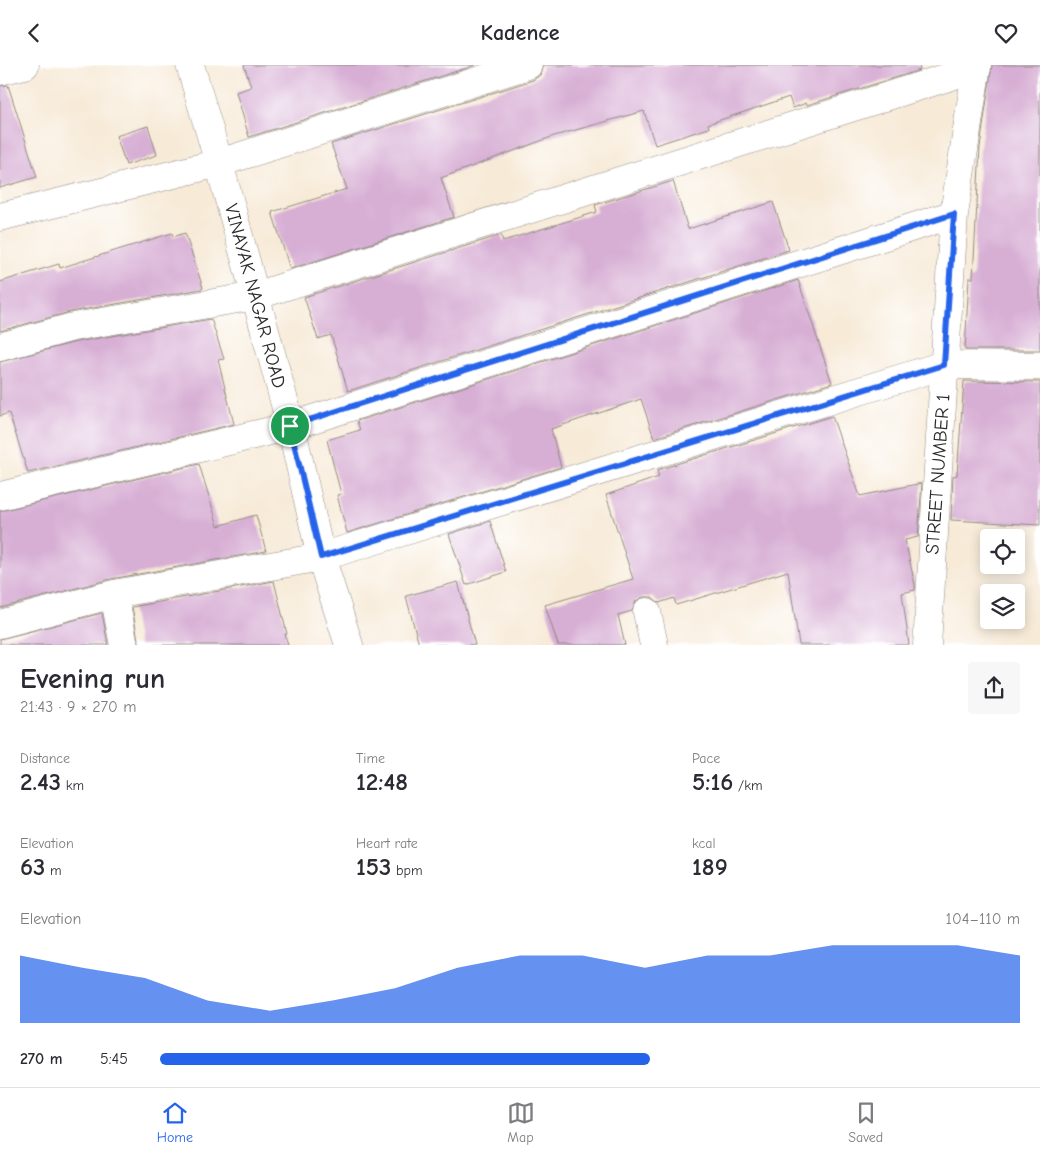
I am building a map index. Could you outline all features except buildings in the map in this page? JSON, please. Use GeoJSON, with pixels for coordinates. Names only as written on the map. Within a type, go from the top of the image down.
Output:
{"type":"FeatureCollection","features":[{"type":"Feature","properties":{"kind":"street"},"geometry":{"type":"LineString","coordinates":[[0,71],[25,65]]}},
{"type":"Feature","properties":{"kind":"street","name":"VINAYAK NAGAR ROAD"},"geometry":{"type":"LineString","coordinates":[[190,65],[219,163],[290,426],[321,557],[349,645]]}},
{"type":"Feature","properties":{"kind":"street"},"geometry":{"type":"LineString","coordinates":[[0,217],[219,163],[528,65]]}},
{"type":"Feature","properties":{"kind":"street"},"geometry":{"type":"LineString","coordinates":[[0,347],[73,327],[255,296],[977,67]]}},
{"type":"Feature","properties":{"kind":"street","name":"STREET NUMBER 1"},"geometry":{"type":"LineString","coordinates":[[927,645],[954,214],[977,67]]}},
{"type":"Feature","properties":{"kind":"street"},"geometry":{"type":"LineString","coordinates":[[0,496],[290,426],[954,214]]}},
{"type":"Feature","properties":{"kind":"street"},"geometry":{"type":"LineString","coordinates":[[0,624],[114,595],[321,557],[944,365],[1040,366]]}},
{"type":"Feature","properties":{"kind":"street"},"geometry":{"type":"LineString","coordinates":[[114,595],[124,645]]}},
{"type":"Feature","properties":{"kind":"street"},"geometry":{"type":"LineString","coordinates":[[647,612],[654,645]]}},
{"type":"Feature","properties":{"kind":"route"},"geometry":{"type":"LineString","coordinates":[[954,214],[944,365],[321,557],[290,426],[954,214]]}}]}
